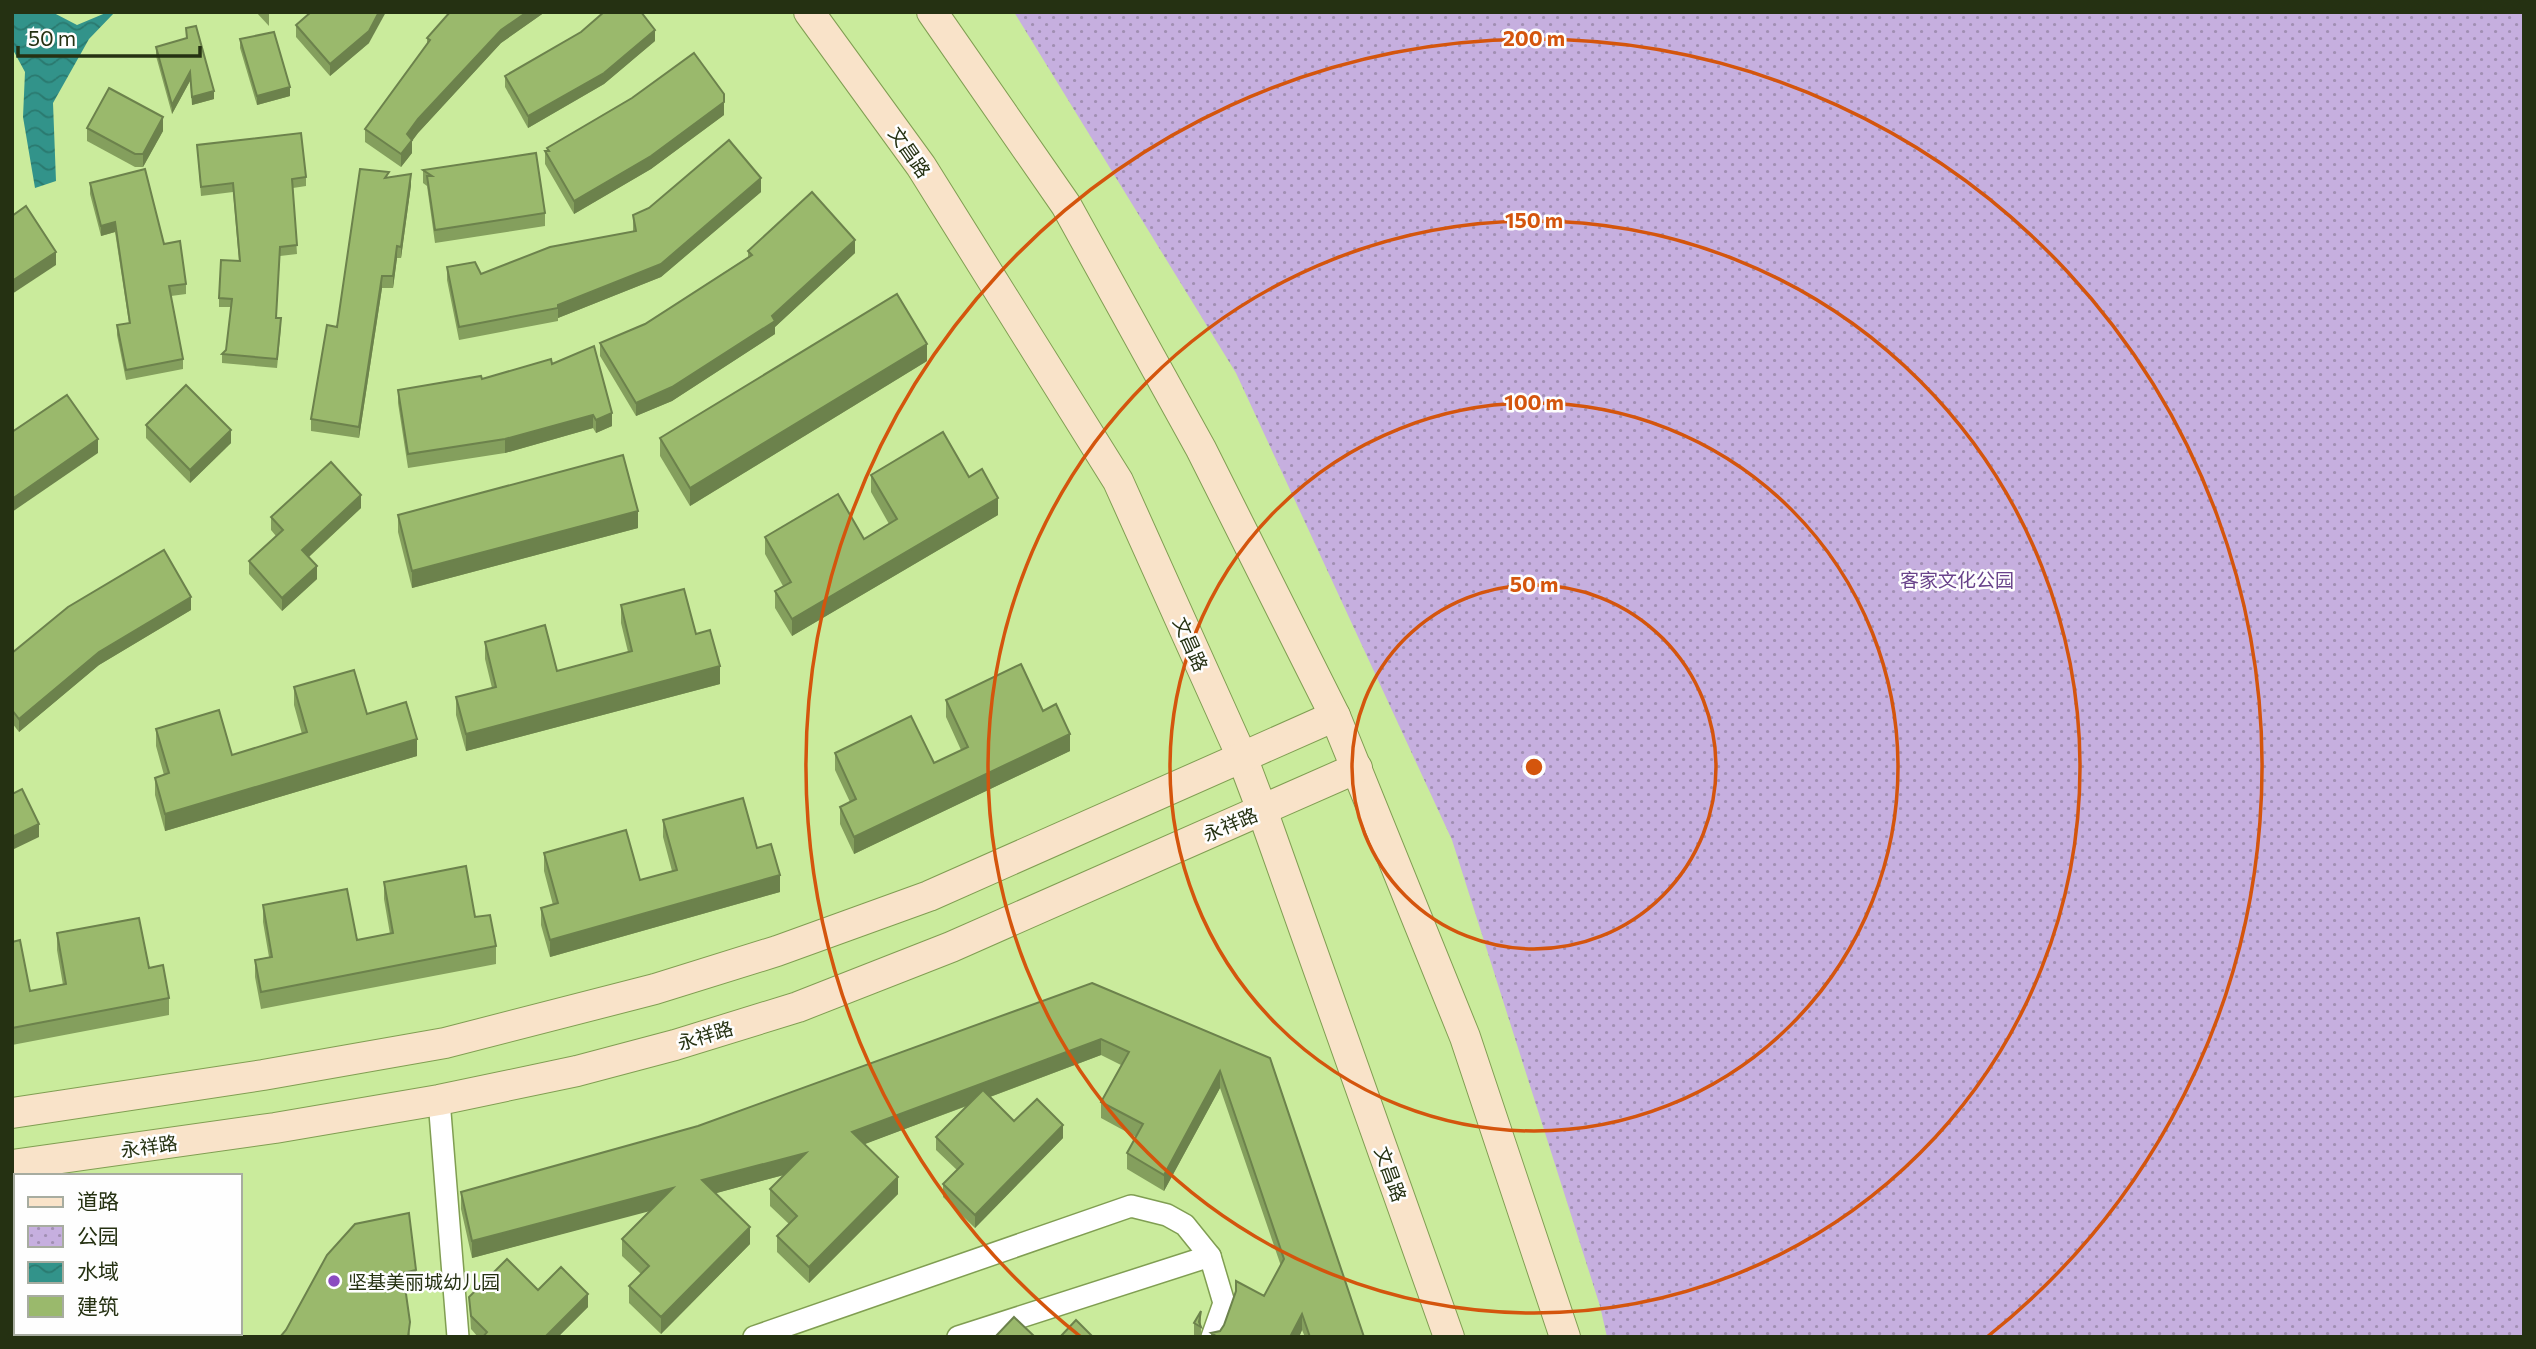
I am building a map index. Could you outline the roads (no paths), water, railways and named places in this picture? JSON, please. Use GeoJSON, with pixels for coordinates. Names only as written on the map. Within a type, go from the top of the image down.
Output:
{"type":"FeatureCollection","features":[{"type":"Feature","properties":{"kind":"street","name":"文昌路"},"geometry":{"type":"LineString","coordinates":[[809,12],[921,166],[1118,481],[1242,757],[1449,1337]]}},
{"type":"Feature","properties":{"kind":"street"},"geometry":{"type":"LineString","coordinates":[[932,12],[1066,205],[1201,449],[1335,716],[1465,1037],[1565,1337]]}},
{"type":"Feature","properties":{"kind":"street"},"geometry":{"type":"LineString","coordinates":[[12,1113],[263,1075],[445,1043],[655,989],[777,951],[929,896],[1335,716]]}},
{"type":"Feature","properties":{"kind":"street","name":"永祥路"},"geometry":{"type":"LineString","coordinates":[[12,1165],[263,1130],[439,1100],[589,1068],[675,1045],[798,1007],[951,947],[1357,768]]}},
{"type":"Feature","properties":{"kind":"street"},"geometry":{"type":"LineString","coordinates":[[439,1100],[458,1337]]}},
{"type":"Feature","properties":{"kind":"street"},"geometry":{"type":"LineString","coordinates":[[754,1337],[1131,1206],[1167,1215],[1185,1225],[1210,1256],[1224,1303],[1212,1337]]}},
{"type":"Feature","properties":{"kind":"street"},"geometry":{"type":"LineString","coordinates":[[957,1337],[1210,1256]]}},
{"type":"Feature","properties":{"kind":"water"},"geometry":{"type":"Polygon","coordinates":[[[12,12],[52,12],[77,25],[108,12],[115,12],[89,39],[53,103],[56,181],[35,188],[23,117],[25,72],[12,48],[12,12]]]}},
{"type":"Feature","properties":{"kind":"place","name":"坚基美丽城幼儿园"},"geometry":{"type":"Point","coordinates":[334,1281]}},
{"type":"Feature","properties":{"kind":"park label","name":"客家文化公园"},"geometry":{"type":"Point","coordinates":[1957,579]}}]}
